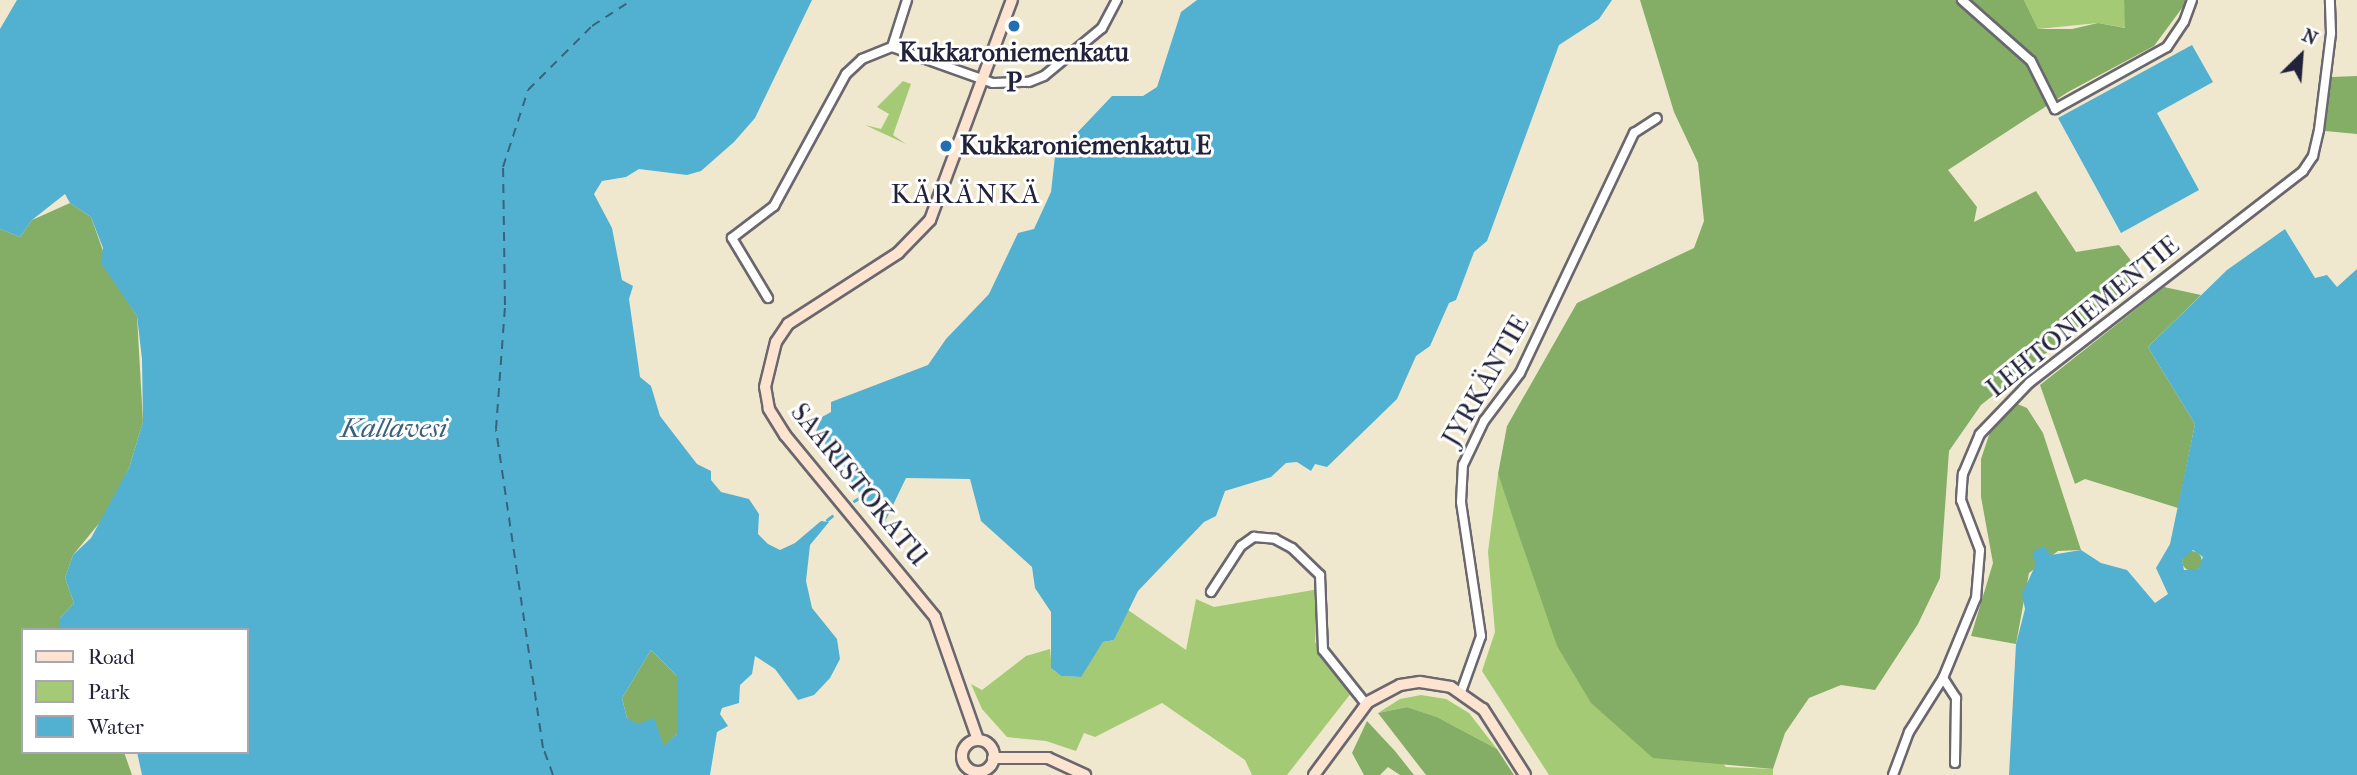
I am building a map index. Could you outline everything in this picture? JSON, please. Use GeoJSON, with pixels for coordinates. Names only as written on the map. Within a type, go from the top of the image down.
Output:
{"type":"FeatureCollection","features":[{"type":"Feature","properties":{"kind":"main road","name":"SAARISTOKATU"},"geometry":{"type":"LineString","coordinates":[[978,740],[935,617],[785,435],[769,409],[765,387],[776,342],[788,324],[898,253],[930,220],[1012,0]]}},
{"type":"Feature","properties":{"kind":"main road"},"geometry":{"type":"LineString","coordinates":[[1314,775],[1366,704],[1400,685],[1420,682],[1461,692],[1483,709],[1525,775]]}},
{"type":"Feature","properties":{"kind":"main road"},"geometry":{"type":"LineString","coordinates":[[978,740],[990,746],[993,758],[984,770],[974,773],[966,766],[963,751],[978,740]]}},
{"type":"Feature","properties":{"kind":"main road"},"geometry":{"type":"LineString","coordinates":[[993,758],[1048,758],[1085,775]]}},
{"type":"Feature","properties":{"kind":"street"},"geometry":{"type":"LineString","coordinates":[[892,47],[907,0]]}},
{"type":"Feature","properties":{"kind":"street"},"geometry":{"type":"LineString","coordinates":[[768,298],[732,238],[756,223],[784,192],[846,75],[862,59],[892,47],[983,79],[1014,85],[1044,76],[1102,28],[1117,0]]}},
{"type":"Feature","properties":{"kind":"street"},"geometry":{"type":"LineString","coordinates":[[1962,0],[2031,61],[2055,109],[2167,47],[2184,22],[2192,0]]}},
{"type":"Feature","properties":{"kind":"street","name":"LEHTONIEMENTIE"},"geometry":{"type":"LineString","coordinates":[[1893,775],[1909,732],[1943,678],[1967,623],[1981,567],[1961,500],[1963,474],[1980,434],[2029,383],[2303,171],[2318,138],[2331,33],[2330,0]]}},
{"type":"Feature","properties":{"kind":"street","name":"JYRKÄNTIE"},"geometry":{"type":"LineString","coordinates":[[1461,692],[1482,636],[1461,502],[1463,465],[1485,421],[1520,373],[1634,133],[1657,118]]}},
{"type":"Feature","properties":{"kind":"street"},"geometry":{"type":"LineString","coordinates":[[1211,592],[1241,546],[1254,537],[1275,539],[1292,548],[1320,575],[1323,650],[1366,704]]}},
{"type":"Feature","properties":{"kind":"street"},"geometry":{"type":"LineString","coordinates":[[1943,678],[1956,698],[1955,763]]}},
{"type":"Feature","properties":{"kind":"green space"},"geometry":{"type":"Polygon","coordinates":[[[1640,0],[2024,0],[2038,29],[2072,29],[2098,23],[2125,28],[2124,0],[2188,0],[2154,46],[2068,92],[1948,170],[1977,207],[1974,222],[2036,191],[2076,252],[2119,245],[2143,276],[1981,405],[1949,451],[1940,578],[1918,624],[1875,690],[1841,685],[1809,698],[1785,733],[1773,769],[1653,758],[1591,703],[1557,646],[1498,474],[1507,426],[1577,303],[1694,248],[1704,221],[1698,163],[1674,112],[1640,0]]]}},
{"type":"Feature","properties":{"kind":"green space"},"geometry":{"type":"Polygon","coordinates":[[[2024,0],[2124,0],[2126,28],[2098,23],[2038,29],[2024,0]]]}},
{"type":"Feature","properties":{"kind":"green space"},"geometry":{"type":"Polygon","coordinates":[[[2357,76],[2357,134],[2325,131],[2331,77],[2357,76]]]}},
{"type":"Feature","properties":{"kind":"green space"},"geometry":{"type":"Polygon","coordinates":[[[903,81],[911,84],[893,135],[906,144],[865,125],[881,129],[889,114],[877,107],[903,81]]]}},
{"type":"Feature","properties":{"kind":"green space"},"geometry":{"type":"Polygon","coordinates":[[[70,203],[91,217],[113,279],[137,316],[143,422],[129,468],[106,515],[73,555],[65,578],[74,603],[60,618],[60,628],[21,628],[21,754],[125,754],[132,775],[0,775],[0,229],[20,237],[32,220],[70,203]]]}},
{"type":"Feature","properties":{"kind":"green space"},"geometry":{"type":"Polygon","coordinates":[[[2164,287],[2201,295],[2148,347],[2195,424],[2178,508],[2085,479],[2075,484],[2040,385],[2164,287]]]}},
{"type":"Feature","properties":{"kind":"green space"},"geometry":{"type":"Polygon","coordinates":[[[2015,403],[2027,408],[2043,433],[2081,550],[2058,551],[2029,573],[2016,644],[1971,636],[1993,563],[1981,497],[1981,459],[1990,432],[2015,403]]]}},
{"type":"Feature","properties":{"kind":"green space"},"geometry":{"type":"Polygon","coordinates":[[[1498,474],[1528,554],[1726,767],[1773,769],[1773,775],[1549,775],[1482,671],[1495,632],[1488,552],[1498,474]]]}},
{"type":"Feature","properties":{"kind":"green space"},"geometry":{"type":"Polygon","coordinates":[[[2188,551],[2196,551],[2202,561],[2196,571],[2188,571],[2182,565],[2182,557],[2188,551]]]}},
{"type":"Feature","properties":{"kind":"green space"},"geometry":{"type":"Polygon","coordinates":[[[1319,589],[1315,642],[1352,692],[1287,775],[1252,775],[1245,760],[1162,703],[1095,737],[1084,733],[1076,751],[1046,741],[1007,737],[982,709],[971,684],[982,690],[1026,656],[1050,649],[1052,669],[1061,676],[1080,677],[1103,642],[1114,640],[1128,610],[1186,650],[1196,599],[1214,607],[1319,589]]]}},
{"type":"Feature","properties":{"kind":"green space"},"geometry":{"type":"Polygon","coordinates":[[[651,650],[677,676],[677,734],[664,747],[627,718],[622,698],[651,650]]]}},
{"type":"Feature","properties":{"kind":"green space"},"geometry":{"type":"Polygon","coordinates":[[[1421,695],[1446,699],[1469,713],[1497,749],[1437,717],[1407,707],[1378,713],[1400,699],[1421,695]]]}},
{"type":"Feature","properties":{"kind":"green space"},"geometry":{"type":"Polygon","coordinates":[[[1407,707],[1437,717],[1497,749],[1514,775],[1426,775],[1378,713],[1407,707]]]}},
{"type":"Feature","properties":{"kind":"green space"},"geometry":{"type":"Polygon","coordinates":[[[1367,721],[1414,775],[1400,775],[1388,767],[1380,775],[1364,775],[1352,753],[1367,721]]]}},
{"type":"Feature","properties":{"kind":"water","name":"Kallavesi"},"geometry":{"type":"Polygon","coordinates":[[[17,0],[812,0],[755,118],[734,142],[701,171],[687,175],[639,169],[626,177],[602,181],[594,194],[612,228],[622,280],[633,286],[629,299],[640,377],[651,386],[660,416],[697,464],[711,471],[711,480],[721,492],[749,499],[759,514],[758,534],[768,544],[780,550],[795,543],[821,521],[829,522],[810,545],[806,581],[812,608],[837,639],[840,659],[830,678],[814,695],[798,700],[775,669],[755,656],[752,674],[740,685],[739,703],[722,708],[720,714],[728,726],[717,732],[710,775],[142,775],[137,754],[248,754],[248,628],[60,628],[60,618],[74,603],[65,578],[73,555],[91,538],[129,468],[143,422],[142,359],[137,316],[101,263],[103,248],[91,217],[70,203],[65,194],[32,220],[20,237],[0,229],[0,29],[17,0]],[[651,650],[622,698],[627,718],[638,724],[654,718],[664,746],[677,734],[677,676],[651,650]]]}},
{"type":"Feature","properties":{"kind":"water"},"geometry":{"type":"Polygon","coordinates":[[[1197,0],[1612,0],[1599,19],[1559,45],[1487,241],[1474,252],[1456,300],[1449,303],[1430,346],[1416,356],[1397,399],[1327,467],[1315,464],[1311,471],[1297,462],[1286,463],[1271,477],[1225,491],[1216,516],[1204,522],[1138,591],[1114,640],[1103,642],[1081,677],[1061,676],[1051,668],[1051,612],[1035,588],[1032,567],[981,521],[970,479],[906,478],[883,526],[816,431],[822,417],[831,412],[831,402],[928,365],[946,339],[989,294],[1018,233],[1034,229],[1051,192],[1055,156],[1112,96],[1143,96],[1157,87],[1181,12],[1197,0]]]}},
{"type":"Feature","properties":{"kind":"water"},"geometry":{"type":"Polygon","coordinates":[[[2192,45],[2213,82],[2157,113],[2199,190],[2121,233],[2058,118],[2192,45]]]}},
{"type":"Feature","properties":{"kind":"water"},"geometry":{"type":"Polygon","coordinates":[[[2285,229],[2315,278],[2327,275],[2337,287],[2357,269],[2357,775],[2009,775],[2016,644],[2025,609],[2022,594],[2036,564],[2032,553],[2043,546],[2051,555],[2081,550],[2101,563],[2127,570],[2155,603],[2168,594],[2156,568],[2170,544],[2195,424],[2148,347],[2227,270],[2285,229]],[[2193,550],[2182,560],[2184,570],[2198,569],[2203,557],[2193,550]]]}},
{"type":"Feature","properties":{"kind":"waterway"},"geometry":{"type":"LineString","coordinates":[[854,501],[859,498]]}},
{"type":"Feature","properties":{"kind":"waterway"},"geometry":{"type":"LineString","coordinates":[[827,520],[832,516]]}},
{"type":"Feature","properties":{"kind":"ferry route"},"geometry":{"type":"LineString","coordinates":[[553,775],[543,748],[496,429],[505,305],[503,167],[528,90],[592,26],[632,0]]}},
{"type":"Feature","properties":{"kind":"place","name":"Kukkaroniemenkatu P"},"geometry":{"type":"Point","coordinates":[1014,26]}},
{"type":"Feature","properties":{"kind":"place","name":"Kukkaroniemenkatu E"},"geometry":{"type":"Point","coordinates":[946,146]}},
{"type":"Feature","properties":{"kind":"district","name":"KÄRÄNKÄ"},"geometry":{"type":"Point","coordinates":[966,194]}}]}
